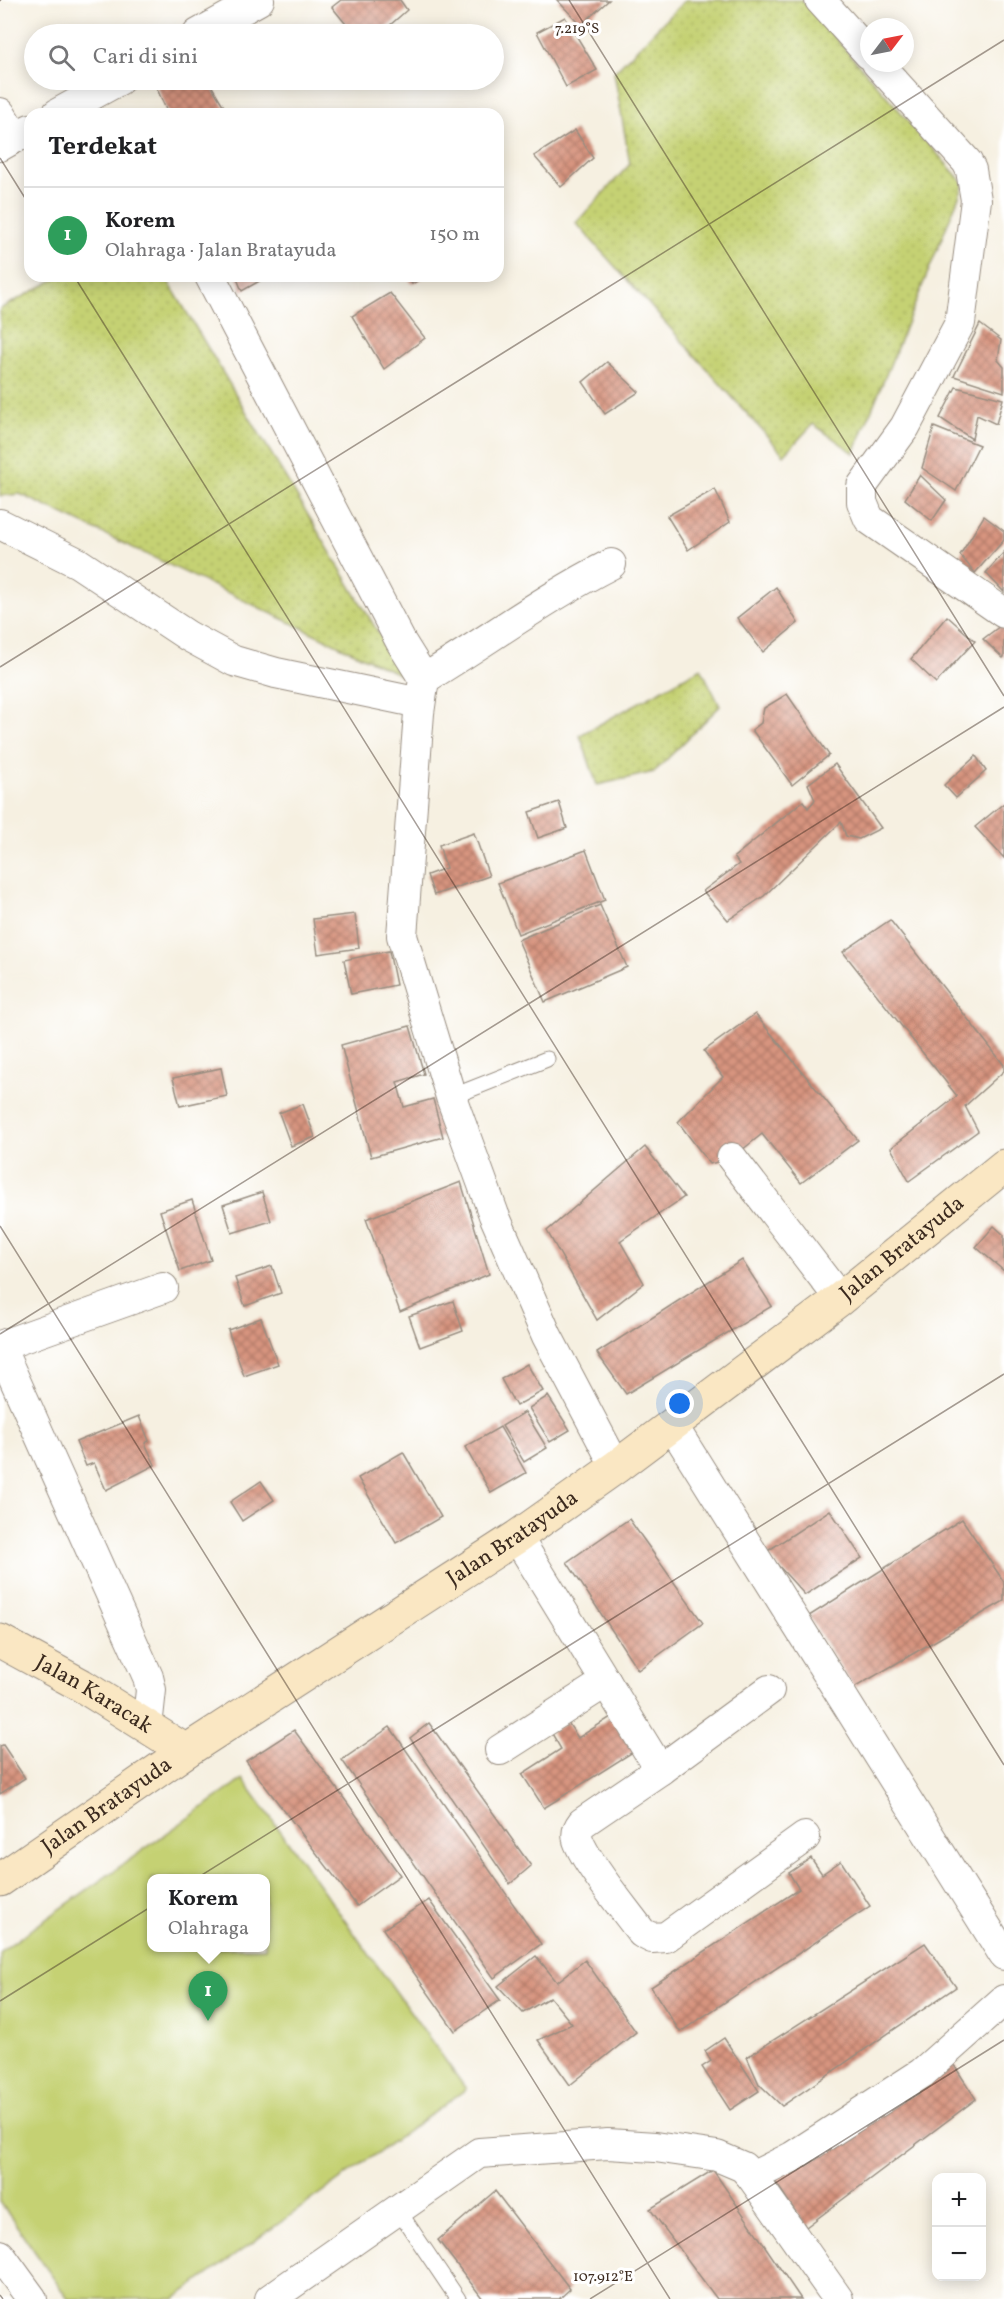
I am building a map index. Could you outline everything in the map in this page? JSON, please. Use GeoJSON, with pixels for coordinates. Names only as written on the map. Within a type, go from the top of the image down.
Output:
{"type":"FeatureCollection","features":[{"type":"Feature","properties":{"kind":"street"},"geometry":{"type":"LineString","coordinates":[[216,24],[259,0]]}},
{"type":"Feature","properties":{"kind":"street"},"geometry":{"type":"LineString","coordinates":[[820,0],[860,44]]}},
{"type":"Feature","properties":{"kind":"street"},"geometry":{"type":"LineString","coordinates":[[885,72],[967,162],[971,170],[976,200],[960,323],[905,427],[862,486],[861,502],[869,519],[1004,613]]}},
{"type":"Feature","properties":{"kind":"street"},"geometry":{"type":"LineString","coordinates":[[68,108],[100,90]]}},
{"type":"Feature","properties":{"kind":"street"},"geometry":{"type":"LineString","coordinates":[[0,113],[15,138]]}},
{"type":"Feature","properties":{"kind":"street"},"geometry":{"type":"LineString","coordinates":[[213,282],[401,642],[422,691],[402,936],[451,1097],[494,1215],[538,1316],[616,1467]]}},
{"type":"Feature","properties":{"kind":"street"},"geometry":{"type":"LineString","coordinates":[[0,524],[78,563],[188,636],[234,661],[276,673],[422,691],[491,639],[568,586],[611,564]]}},
{"type":"Feature","properties":{"kind":"street"},"geometry":{"type":"LineString","coordinates":[[732,1158],[840,1299]]}},
{"type":"Feature","properties":{"kind":"street","name":"Jalan Bratayuda"},"geometry":{"type":"LineString","coordinates":[[0,1880],[186,1751],[517,1537],[616,1467],[840,1299],[1004,1166]]}},
{"type":"Feature","properties":{"kind":"street"},"geometry":{"type":"LineString","coordinates":[[147,1727],[151,1690],[148,1677],[0,1347],[163,1288]]}},
{"type":"Feature","properties":{"kind":"street"},"geometry":{"type":"LineString","coordinates":[[672,1425],[1004,1955]]}},
{"type":"Feature","properties":{"kind":"street"},"geometry":{"type":"LineString","coordinates":[[517,1537],[660,1770]]}},
{"type":"Feature","properties":{"kind":"street","name":"Jalan Karacak"},"geometry":{"type":"LineString","coordinates":[[0,1641],[81,1686],[186,1751]]}},
{"type":"Feature","properties":{"kind":"street"},"geometry":{"type":"LineString","coordinates":[[500,1750],[606,1682]]}},
{"type":"Feature","properties":{"kind":"street"},"geometry":{"type":"LineString","coordinates":[[769,1689],[660,1770],[582,1822],[577,1832],[579,1841],[587,1857],[642,1933],[648,1937],[666,1937],[805,1837]]}},
{"type":"Feature","properties":{"kind":"street"},"geometry":{"type":"LineString","coordinates":[[753,2177],[792,2157],[922,2073],[1004,2000]]}},
{"type":"Feature","properties":{"kind":"street"},"geometry":{"type":"LineString","coordinates":[[270,2299],[473,2155],[489,2151],[608,2144],[655,2147],[717,2156],[743,2167],[753,2177],[838,2299]]}},
{"type":"Feature","properties":{"kind":"street"},"geometry":{"type":"LineString","coordinates":[[0,2255],[32,2299]]}},
{"type":"Feature","properties":{"kind":"lane"},"geometry":{"type":"LineString","coordinates":[[451,1097],[547,1059]]}},
{"type":"Feature","properties":{"kind":"lane"},"geometry":{"type":"LineString","coordinates":[[398,2210],[459,2299]]}},
{"type":"Feature","properties":{"kind":"green space"},"geometry":{"type":"Polygon","coordinates":[[[685,0],[802,0],[860,66],[860,72],[865,72],[964,184],[854,453],[813,424],[784,455],[576,223],[630,164],[614,72],[685,0]]]}},
{"type":"Feature","properties":{"kind":"green space"},"geometry":{"type":"Polygon","coordinates":[[[50,282],[169,282],[405,677],[20,494],[0,496],[0,309],[50,282]]]}},
{"type":"Feature","properties":{"kind":"green space"},"geometry":{"type":"Polygon","coordinates":[[[701,668],[720,706],[654,772],[597,785],[580,735],[701,668]]]}},
{"type":"Feature","properties":{"kind":"green space"},"geometry":{"type":"Polygon","coordinates":[[[243,1779],[466,2089],[174,2299],[68,2299],[0,2202],[0,1952],[243,1779]]]}},
{"type":"Feature","properties":{"kind":"building"},"geometry":{"type":"Polygon","coordinates":[[[341,0],[400,0],[407,10],[391,24],[346,24],[332,7],[341,0]]]}},
{"type":"Feature","properties":{"kind":"building"},"geometry":{"type":"Polygon","coordinates":[[[557,0],[609,0],[581,25],[557,0]]]}},
{"type":"Feature","properties":{"kind":"building"},"geometry":{"type":"Polygon","coordinates":[[[565,17],[597,70],[566,87],[537,32],[565,17]]]}},
{"type":"Feature","properties":{"kind":"building"},"geometry":{"type":"Polygon","coordinates":[[[158,90],[214,90],[225,108],[165,108],[158,90]]]}},
{"type":"Feature","properties":{"kind":"building"},"geometry":{"type":"Polygon","coordinates":[[[575,130],[593,158],[561,187],[534,156],[575,130]]]}},
{"type":"Feature","properties":{"kind":"building"},"geometry":{"type":"Polygon","coordinates":[[[238,282],[258,282],[242,291],[238,282]]]}},
{"type":"Feature","properties":{"kind":"building"},"geometry":{"type":"Polygon","coordinates":[[[390,293],[425,338],[384,369],[352,316],[390,293]]]}},
{"type":"Feature","properties":{"kind":"building"},"geometry":{"type":"Polygon","coordinates":[[[980,324],[1001,340],[998,360],[1004,367],[1004,392],[954,376],[980,324]]]}},
{"type":"Feature","properties":{"kind":"building"},"geometry":{"type":"Polygon","coordinates":[[[607,362],[639,392],[605,414],[583,382],[607,362]]]}},
{"type":"Feature","properties":{"kind":"building"},"geometry":{"type":"Polygon","coordinates":[[[956,387],[1003,399],[996,424],[977,415],[972,439],[940,418],[956,387]]]}},
{"type":"Feature","properties":{"kind":"building"},"geometry":{"type":"Polygon","coordinates":[[[934,427],[979,445],[956,491],[922,468],[934,427]]]}},
{"type":"Feature","properties":{"kind":"building"},"geometry":{"type":"Polygon","coordinates":[[[920,475],[946,500],[932,521],[905,499],[920,475]]]}},
{"type":"Feature","properties":{"kind":"building"},"geometry":{"type":"Polygon","coordinates":[[[715,489],[730,522],[688,550],[667,516],[715,489]]]}},
{"type":"Feature","properties":{"kind":"building"},"geometry":{"type":"Polygon","coordinates":[[[984,516],[1004,531],[1004,540],[975,573],[960,555],[984,516]]]}},
{"type":"Feature","properties":{"kind":"building"},"geometry":{"type":"Polygon","coordinates":[[[1004,552],[1004,592],[986,573],[1004,552]]]}},
{"type":"Feature","properties":{"kind":"building"},"geometry":{"type":"Polygon","coordinates":[[[776,587],[798,623],[763,652],[737,618],[776,587]]]}},
{"type":"Feature","properties":{"kind":"building"},"geometry":{"type":"Polygon","coordinates":[[[947,616],[975,641],[936,683],[911,659],[947,616]]]}},
{"type":"Feature","properties":{"kind":"building"},"geometry":{"type":"Polygon","coordinates":[[[1004,623],[1004,657],[1003,658],[983,639],[1004,623]]]}},
{"type":"Feature","properties":{"kind":"building"},"geometry":{"type":"Polygon","coordinates":[[[787,694],[829,755],[792,785],[752,730],[761,723],[764,708],[787,694]]]}},
{"type":"Feature","properties":{"kind":"building"},"geometry":{"type":"Polygon","coordinates":[[[976,756],[986,771],[956,798],[944,785],[976,756]]]}},
{"type":"Feature","properties":{"kind":"building"},"geometry":{"type":"Polygon","coordinates":[[[835,764],[881,828],[859,839],[846,836],[841,822],[764,896],[728,920],[703,891],[739,864],[734,857],[803,801],[808,808],[815,800],[808,784],[835,764]]]}},
{"type":"Feature","properties":{"kind":"building"},"geometry":{"type":"Polygon","coordinates":[[[559,802],[567,828],[538,838],[529,812],[559,802]]]}},
{"type":"Feature","properties":{"kind":"building"},"geometry":{"type":"Polygon","coordinates":[[[1004,803],[1004,858],[975,827],[1004,803]]]}},
{"type":"Feature","properties":{"kind":"building"},"geometry":{"type":"Polygon","coordinates":[[[474,833],[489,876],[434,895],[427,875],[446,868],[439,845],[474,833]]]}},
{"type":"Feature","properties":{"kind":"building"},"geometry":{"type":"Polygon","coordinates":[[[586,850],[605,900],[518,934],[498,883],[586,850]]]}},
{"type":"Feature","properties":{"kind":"building"},"geometry":{"type":"Polygon","coordinates":[[[600,905],[627,967],[545,1002],[518,940],[600,905]]]}},
{"type":"Feature","properties":{"kind":"building"},"geometry":{"type":"Polygon","coordinates":[[[355,914],[359,948],[318,954],[313,919],[355,914]]]}},
{"type":"Feature","properties":{"kind":"building"},"geometry":{"type":"Polygon","coordinates":[[[890,920],[1004,1065],[1004,1071],[965,1106],[978,1131],[909,1181],[891,1148],[957,1096],[843,952],[890,920]]]}},
{"type":"Feature","properties":{"kind":"building"},"geometry":{"type":"Polygon","coordinates":[[[389,951],[396,985],[351,994],[344,960],[389,951]]]}},
{"type":"Feature","properties":{"kind":"building"},"geometry":{"type":"Polygon","coordinates":[[[755,1014],[858,1140],[801,1183],[762,1134],[732,1158],[710,1164],[678,1122],[723,1077],[704,1051],[755,1014]]]}},
{"type":"Feature","properties":{"kind":"building"},"geometry":{"type":"Polygon","coordinates":[[[410,1026],[424,1074],[397,1082],[404,1107],[433,1099],[443,1137],[371,1157],[341,1045],[410,1026]]]}},
{"type":"Feature","properties":{"kind":"building"},"geometry":{"type":"Polygon","coordinates":[[[221,1068],[227,1096],[180,1106],[173,1078],[221,1068]]]}},
{"type":"Feature","properties":{"kind":"building"},"geometry":{"type":"Polygon","coordinates":[[[303,1104],[315,1137],[291,1146],[279,1113],[303,1104]]]}},
{"type":"Feature","properties":{"kind":"building"},"geometry":{"type":"Polygon","coordinates":[[[645,1147],[684,1197],[620,1241],[644,1283],[597,1320],[547,1231],[645,1147]]]}},
{"type":"Feature","properties":{"kind":"building"},"geometry":{"type":"Polygon","coordinates":[[[461,1182],[489,1274],[400,1312],[366,1219],[461,1182]]]}},
{"type":"Feature","properties":{"kind":"building"},"geometry":{"type":"Polygon","coordinates":[[[262,1192],[271,1221],[232,1233],[223,1205],[262,1192]]]}},
{"type":"Feature","properties":{"kind":"building"},"geometry":{"type":"Polygon","coordinates":[[[192,1200],[211,1260],[180,1271],[160,1211],[192,1200]]]}},
{"type":"Feature","properties":{"kind":"building"},"geometry":{"type":"Polygon","coordinates":[[[994,1226],[1004,1235],[1004,1271],[976,1247],[994,1226]]]}},
{"type":"Feature","properties":{"kind":"building"},"geometry":{"type":"Polygon","coordinates":[[[742,1260],[772,1306],[626,1394],[597,1353],[742,1260]]]}},
{"type":"Feature","properties":{"kind":"building"},"geometry":{"type":"Polygon","coordinates":[[[272,1266],[281,1293],[245,1306],[235,1278],[272,1266]]]}},
{"type":"Feature","properties":{"kind":"building"},"geometry":{"type":"Polygon","coordinates":[[[453,1301],[463,1331],[420,1347],[409,1316],[453,1301]]]}},
{"type":"Feature","properties":{"kind":"building"},"geometry":{"type":"Polygon","coordinates":[[[261,1318],[278,1364],[244,1376],[228,1330],[261,1318]]]}},
{"type":"Feature","properties":{"kind":"building"},"geometry":{"type":"Polygon","coordinates":[[[527,1364],[543,1391],[516,1406],[501,1379],[527,1364]]]}},
{"type":"Feature","properties":{"kind":"building"},"geometry":{"type":"Polygon","coordinates":[[[548,1396],[570,1430],[550,1442],[529,1408],[548,1396]]]}},
{"type":"Feature","properties":{"kind":"building"},"geometry":{"type":"Polygon","coordinates":[[[525,1412],[547,1448],[524,1462],[502,1426],[525,1412]]]}},
{"type":"Feature","properties":{"kind":"building"},"geometry":{"type":"Polygon","coordinates":[[[139,1416],[149,1441],[145,1443],[155,1465],[106,1490],[94,1463],[86,1466],[76,1442],[139,1416]]]}},
{"type":"Feature","properties":{"kind":"building"},"geometry":{"type":"Polygon","coordinates":[[[500,1427],[526,1473],[491,1493],[465,1447],[500,1427]]]}},
{"type":"Feature","properties":{"kind":"building"},"geometry":{"type":"Polygon","coordinates":[[[403,1452],[441,1517],[396,1543],[358,1478],[403,1452]]]}},
{"type":"Feature","properties":{"kind":"building"},"geometry":{"type":"Polygon","coordinates":[[[261,1481],[274,1500],[242,1521],[230,1502],[261,1481]]]}},
{"type":"Feature","properties":{"kind":"building"},"geometry":{"type":"Polygon","coordinates":[[[830,1510],[862,1558],[805,1595],[766,1552],[830,1510]]]}},
{"type":"Feature","properties":{"kind":"building"},"geometry":{"type":"Polygon","coordinates":[[[629,1519],[703,1623],[638,1670],[567,1562],[629,1519]]]}},
{"type":"Feature","properties":{"kind":"building"},"geometry":{"type":"Polygon","coordinates":[[[962,1519],[1004,1582],[1004,1601],[854,1688],[809,1616],[962,1519]]]}},
{"type":"Feature","properties":{"kind":"building"},"geometry":{"type":"Polygon","coordinates":[[[614,1715],[636,1750],[544,1808],[522,1774],[561,1749],[551,1732],[567,1721],[578,1738],[614,1715]]]}},
{"type":"Feature","properties":{"kind":"building"},"geometry":{"type":"Polygon","coordinates":[[[429,1723],[531,1866],[510,1884],[410,1738],[429,1723]]]}},
{"type":"Feature","properties":{"kind":"building"},"geometry":{"type":"Polygon","coordinates":[[[390,1727],[541,1944],[494,1978],[342,1760],[390,1727]]]}},
{"type":"Feature","properties":{"kind":"building"},"geometry":{"type":"Polygon","coordinates":[[[294,1730],[400,1875],[357,1906],[246,1761],[294,1730]]]}},
{"type":"Feature","properties":{"kind":"building"},"geometry":{"type":"Polygon","coordinates":[[[3,1745],[25,1778],[0,1794],[0,1746],[3,1745]]]}},
{"type":"Feature","properties":{"kind":"building"},"geometry":{"type":"Polygon","coordinates":[[[811,1858],[822,1874],[841,1861],[870,1906],[680,2032],[651,1987],[799,1889],[789,1873],[811,1858]]]}},
{"type":"Feature","properties":{"kind":"building"},"geometry":{"type":"Polygon","coordinates":[[[429,1900],[500,2000],[455,2031],[383,1929],[429,1900]]]}},
{"type":"Feature","properties":{"kind":"building"},"geometry":{"type":"Polygon","coordinates":[[[925,1943],[956,1987],[782,2106],[759,2084],[747,2057],[925,1943]]]}},
{"type":"Feature","properties":{"kind":"building"},"geometry":{"type":"Polygon","coordinates":[[[536,1956],[557,1982],[585,1960],[636,2032],[570,2085],[538,2040],[572,2024],[550,1997],[523,2013],[498,1986],[536,1956]]]}},
{"type":"Feature","properties":{"kind":"building"},"geometry":{"type":"Polygon","coordinates":[[[724,2038],[759,2091],[730,2110],[702,2067],[711,2061],[705,2051],[724,2038]]]}},
{"type":"Feature","properties":{"kind":"building"},"geometry":{"type":"Polygon","coordinates":[[[952,2062],[976,2099],[806,2227],[774,2180],[952,2062]]]}},
{"type":"Feature","properties":{"kind":"building"},"geometry":{"type":"Polygon","coordinates":[[[713,2170],[801,2299],[717,2299],[650,2209],[713,2170]]]}},
{"type":"Feature","properties":{"kind":"building"},"geometry":{"type":"Polygon","coordinates":[[[495,2191],[570,2289],[559,2299],[483,2299],[438,2240],[495,2191]]]}},
{"type":"Feature","properties":{"kind":"place","name":"Korem"},"geometry":{"type":"Point","coordinates":[208,2021]}}]}
